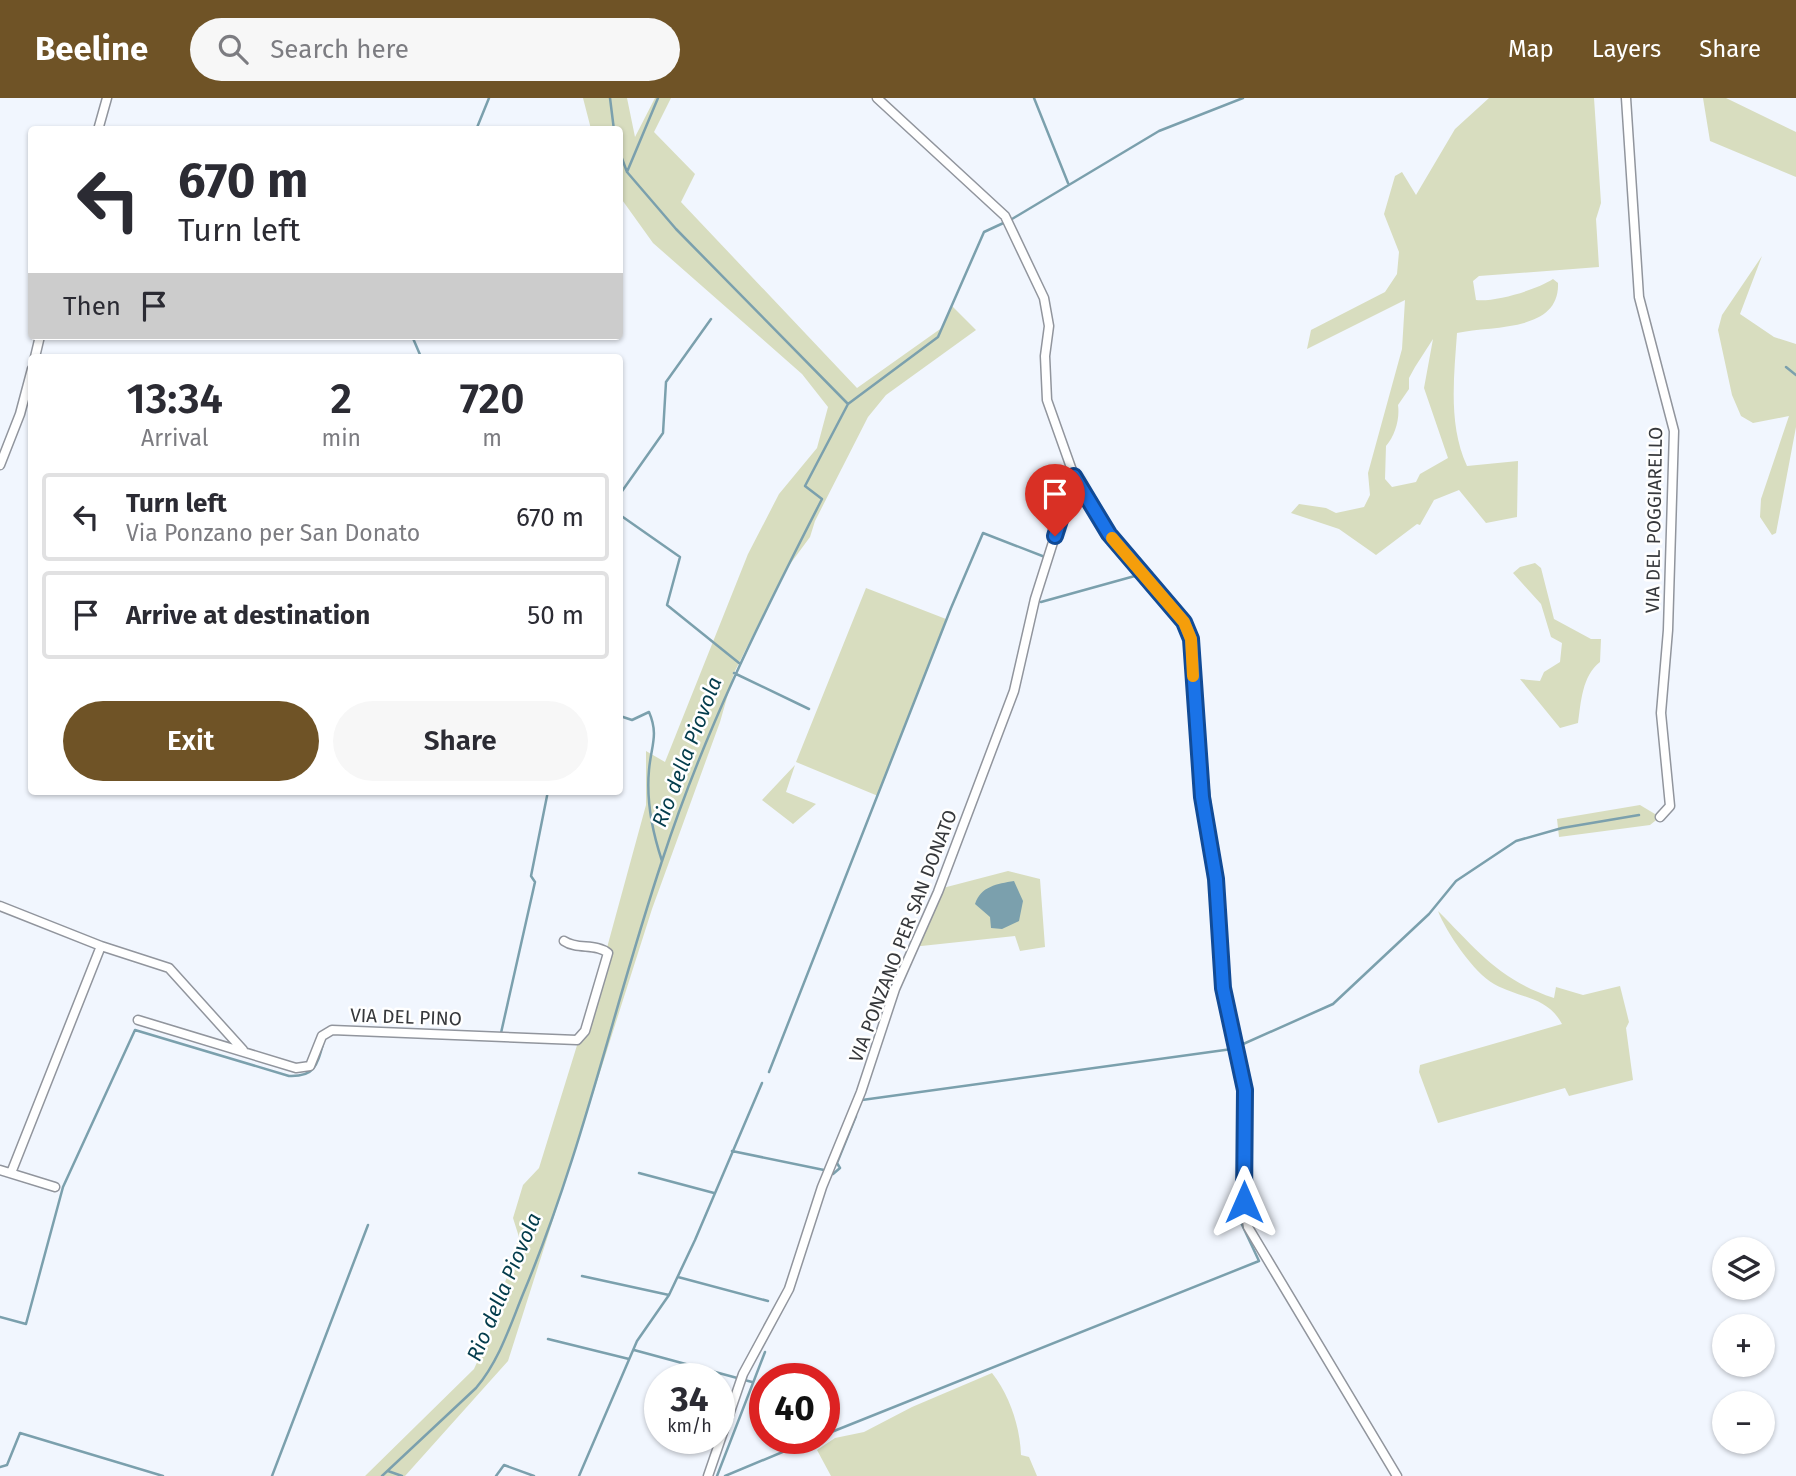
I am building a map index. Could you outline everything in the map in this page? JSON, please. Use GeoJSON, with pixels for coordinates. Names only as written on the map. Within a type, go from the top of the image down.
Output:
{"type":"FeatureCollection","features":[{"type":"Feature","properties":{"kind":"street"},"geometry":{"type":"LineString","coordinates":[[99,126],[107,98]]}},
{"type":"Feature","properties":{"kind":"street"},"geometry":{"type":"LineString","coordinates":[[877,98],[1007,221],[1044,298],[1049,326],[1045,355],[1047,400],[1074,476],[1109,534],[1184,622],[1191,639],[1202,797],[1216,879],[1223,988],[1245,1090],[1244,1202],[1248,1227],[1397,1476]]}},
{"type":"Feature","properties":{"kind":"street","name":"VIA DEL POGGIARELLO"},"geometry":{"type":"LineString","coordinates":[[1626,98],[1639,297],[1674,431],[1668,630],[1661,713],[1670,806],[1660,817]]}},
{"type":"Feature","properties":{"kind":"street"},"geometry":{"type":"LineString","coordinates":[[0,465],[20,414],[28,384]]}},
{"type":"Feature","properties":{"kind":"street","name":"VIA PONZANO PER SAN DONATO"},"geometry":{"type":"LineString","coordinates":[[708,1476],[741,1379],[789,1289],[822,1188],[861,1092],[895,989],[938,892],[1014,691],[1035,599],[1074,476]]}},
{"type":"Feature","properties":{"kind":"street"},"geometry":{"type":"LineString","coordinates":[[0,906],[101,946],[169,968],[247,1053]]}},
{"type":"Feature","properties":{"kind":"street","name":"VIA DEL PINO"},"geometry":{"type":"LineString","coordinates":[[138,1020],[303,1068],[310,1066],[322,1036],[332,1030],[577,1041],[585,1031],[608,953],[599,948],[570,946],[564,941]]}},
{"type":"Feature","properties":{"kind":"street"},"geometry":{"type":"LineString","coordinates":[[11,1173],[101,946]]}},
{"type":"Feature","properties":{"kind":"street"},"geometry":{"type":"LineString","coordinates":[[0,1170],[55,1187]]}},
{"type":"Feature","properties":{"kind":"green space"},"geometry":{"type":"Polygon","coordinates":[[[583,98],[627,98],[635,137],[655,98],[671,98],[654,132],[695,174],[681,202],[857,388],[943,327],[952,306],[976,330],[886,395],[868,417],[815,521],[810,537],[785,571],[734,673],[720,722],[652,909],[508,1361],[405,1476],[365,1476],[474,1369],[488,1338],[519,1237],[513,1218],[523,1185],[539,1168],[605,955],[646,805],[646,751],[665,762],[748,554],[779,494],[817,448],[828,407],[802,374],[653,243],[623,201],[623,126],[590,126],[583,98]]]}},
{"type":"Feature","properties":{"kind":"green space"},"geometry":{"type":"Polygon","coordinates":[[[1489,98],[1594,98],[1601,203],[1596,219],[1599,267],[1479,276],[1473,281],[1476,300],[1516,294],[1553,279],[1558,283],[1556,299],[1548,311],[1536,319],[1521,324],[1457,333],[1454,401],[1461,450],[1467,466],[1518,461],[1517,517],[1486,523],[1459,490],[1434,500],[1420,525],[1417,524],[1376,555],[1339,529],[1291,513],[1299,504],[1326,508],[1336,513],[1364,507],[1370,495],[1368,473],[1402,349],[1405,300],[1307,349],[1311,330],[1385,292],[1397,274],[1399,252],[1384,214],[1395,176],[1402,172],[1416,195],[1455,129],[1489,98]],[[1433,339],[1409,378],[1409,389],[1398,405],[1396,427],[1386,446],[1385,479],[1392,487],[1416,482],[1420,474],[1448,458],[1424,388],[1433,339]]]}},
{"type":"Feature","properties":{"kind":"green space"},"geometry":{"type":"Polygon","coordinates":[[[1703,98],[1726,98],[1796,132],[1796,177],[1710,141],[1703,98]]]}},
{"type":"Feature","properties":{"kind":"green space"},"geometry":{"type":"Polygon","coordinates":[[[1762,256],[1740,314],[1774,337],[1796,344],[1796,427],[1776,533],[1772,535],[1760,517],[1761,499],[1789,416],[1753,423],[1741,416],[1732,395],[1718,330],[1722,315],[1762,256]]]}},
{"type":"Feature","properties":{"kind":"green space"},"geometry":{"type":"Polygon","coordinates":[[[1535,563],[1541,568],[1554,619],[1591,639],[1601,639],[1600,662],[1589,674],[1586,682],[1578,723],[1560,728],[1520,679],[1540,681],[1544,672],[1560,662],[1562,643],[1551,637],[1541,604],[1513,573],[1520,567],[1535,563]]]}},
{"type":"Feature","properties":{"kind":"green space"},"geometry":{"type":"Polygon","coordinates":[[[866,588],[946,619],[878,796],[796,762],[866,588]]]}},
{"type":"Feature","properties":{"kind":"green space"},"geometry":{"type":"Polygon","coordinates":[[[795,765],[786,792],[816,804],[793,824],[762,800],[795,765]]]}},
{"type":"Feature","properties":{"kind":"green space"},"geometry":{"type":"Polygon","coordinates":[[[1640,805],[1660,817],[1650,825],[1559,837],[1557,819],[1640,805]]]}},
{"type":"Feature","properties":{"kind":"green space"},"geometry":{"type":"Polygon","coordinates":[[[1008,871],[1040,879],[1045,947],[1020,951],[1015,936],[912,947],[939,889],[1008,871]]]}},
{"type":"Feature","properties":{"kind":"green space"},"geometry":{"type":"Polygon","coordinates":[[[1438,911],[1503,973],[1535,991],[1554,998],[1556,987],[1583,995],[1620,986],[1629,1022],[1626,1028],[1633,1080],[1569,1096],[1565,1088],[1438,1123],[1419,1072],[1420,1065],[1562,1024],[1549,1008],[1541,1003],[1486,979],[1447,930],[1438,911]]]}},
{"type":"Feature","properties":{"kind":"green space"},"geometry":{"type":"Polygon","coordinates":[[[992,1373],[1013,1412],[1021,1455],[1029,1457],[1037,1476],[831,1476],[819,1454],[840,1454],[840,1437],[864,1432],[912,1407],[992,1373]]]}},
{"type":"Feature","properties":{"kind":"water"},"geometry":{"type":"Polygon","coordinates":[[[1014,881],[1023,901],[1019,921],[1002,929],[991,928],[990,917],[975,904],[981,893],[990,887],[1014,881]]]}},
{"type":"Feature","properties":{"kind":"waterway"},"geometry":{"type":"LineString","coordinates":[[478,126],[489,98]]}},
{"type":"Feature","properties":{"kind":"waterway"},"geometry":{"type":"LineString","coordinates":[[610,98],[614,126]]}},
{"type":"Feature","properties":{"kind":"waterway","name":"Rio della Piovola"},"geometry":{"type":"LineString","coordinates":[[627,172],[658,98]]}},
{"type":"Feature","properties":{"kind":"waterway"},"geometry":{"type":"LineString","coordinates":[[1034,98],[1068,183]]}},
{"type":"Feature","properties":{"kind":"waterway","name":"Rio della Piovola"},"geometry":{"type":"LineString","coordinates":[[382,1476],[476,1388],[503,1343],[563,1188],[678,813],[734,677],[822,499],[805,486],[848,404],[938,337],[984,232],[1012,219],[1159,131],[1243,98]]}},
{"type":"Feature","properties":{"kind":"waterway","name":"Rio della Piovola"},"geometry":{"type":"LineString","coordinates":[[623,161],[627,172],[676,229],[848,404]]}},
{"type":"Feature","properties":{"kind":"waterway"},"geometry":{"type":"LineString","coordinates":[[623,490],[663,433],[666,382],[711,319]]}},
{"type":"Feature","properties":{"kind":"waterway"},"geometry":{"type":"LineString","coordinates":[[414,340],[420,354]]}},
{"type":"Feature","properties":{"kind":"waterway"},"geometry":{"type":"LineString","coordinates":[[1786,367],[1796,375]]}},
{"type":"Feature","properties":{"kind":"waterway"},"geometry":{"type":"LineString","coordinates":[[623,517],[680,557],[667,605],[739,663]]}},
{"type":"Feature","properties":{"kind":"waterway"},"geometry":{"type":"LineString","coordinates":[[769,1072],[983,533],[1045,557]]}},
{"type":"Feature","properties":{"kind":"waterway"},"geometry":{"type":"LineString","coordinates":[[1041,602],[1142,574]]}},
{"type":"Feature","properties":{"kind":"waterway"},"geometry":{"type":"LineString","coordinates":[[1196,664],[1212,820]]}},
{"type":"Feature","properties":{"kind":"waterway"},"geometry":{"type":"LineString","coordinates":[[734,673],[809,709]]}},
{"type":"Feature","properties":{"kind":"waterway"},"geometry":{"type":"LineString","coordinates":[[623,717],[632,720],[649,712],[652,720],[654,734],[648,782],[649,805],[662,861]]}},
{"type":"Feature","properties":{"kind":"waterway"},"geometry":{"type":"LineString","coordinates":[[501,1033],[535,882],[531,876],[547,795]]}},
{"type":"Feature","properties":{"kind":"waterway"},"geometry":{"type":"LineString","coordinates":[[862,1100],[1232,1049],[1333,1004],[1429,914],[1456,881],[1516,841],[1562,828],[1639,815]]}},
{"type":"Feature","properties":{"kind":"waterway"},"geometry":{"type":"LineString","coordinates":[[1214,832],[1219,878]]}},
{"type":"Feature","properties":{"kind":"waterway"},"geometry":{"type":"LineString","coordinates":[[0,1317],[26,1324],[63,1187],[135,1030],[289,1076],[304,1075],[313,1069],[323,1044]]}},
{"type":"Feature","properties":{"kind":"waterway"},"geometry":{"type":"LineString","coordinates":[[579,1476],[637,1341],[669,1295],[695,1240],[762,1083]]}},
{"type":"Feature","properties":{"kind":"waterway"},"geometry":{"type":"LineString","coordinates":[[833,1174],[840,1168],[837,1163],[856,1116]]}},
{"type":"Feature","properties":{"kind":"waterway"},"geometry":{"type":"LineString","coordinates":[[840,1429],[1259,1261],[1237,1214],[1239,1131]]}},
{"type":"Feature","properties":{"kind":"waterway"},"geometry":{"type":"LineString","coordinates":[[732,1151],[824,1170]]}},
{"type":"Feature","properties":{"kind":"waterway"},"geometry":{"type":"LineString","coordinates":[[639,1173],[714,1193]]}},
{"type":"Feature","properties":{"kind":"waterway"},"geometry":{"type":"LineString","coordinates":[[272,1476],[368,1225]]}},
{"type":"Feature","properties":{"kind":"waterway"},"geometry":{"type":"LineString","coordinates":[[582,1276],[669,1295]]}},
{"type":"Feature","properties":{"kind":"waterway"},"geometry":{"type":"LineString","coordinates":[[678,1277],[768,1301]]}},
{"type":"Feature","properties":{"kind":"waterway"},"geometry":{"type":"LineString","coordinates":[[548,1339],[629,1359]]}},
{"type":"Feature","properties":{"kind":"waterway"},"geometry":{"type":"LineString","coordinates":[[634,1350],[749,1381]]}},
{"type":"Feature","properties":{"kind":"waterway"},"geometry":{"type":"LineString","coordinates":[[717,1476],[765,1352]]}},
{"type":"Feature","properties":{"kind":"waterway"},"geometry":{"type":"LineString","coordinates":[[0,1467],[7,1465],[20,1433],[163,1476]]}},
{"type":"Feature","properties":{"kind":"waterway"},"geometry":{"type":"LineString","coordinates":[[725,1476],[778,1454]]}},
{"type":"Feature","properties":{"kind":"waterway"},"geometry":{"type":"LineString","coordinates":[[496,1476],[504,1465],[534,1476]]}},
{"type":"Feature","properties":{"kind":"waterway"},"geometry":{"type":"LineString","coordinates":[[388,1471],[402,1476]]}},
{"type":"Feature","properties":{"kind":"slow traffic"},"geometry":{"type":"LineString","coordinates":[[1112,538],[1184,622],[1191,639],[1193,676]]}},
{"type":"Feature","properties":{"kind":"route"},"geometry":{"type":"LineString","coordinates":[[1055,536],[1074,476],[1109,534],[1184,622],[1191,639],[1202,797],[1216,879],[1223,988],[1245,1090],[1244,1202]]}}]}
